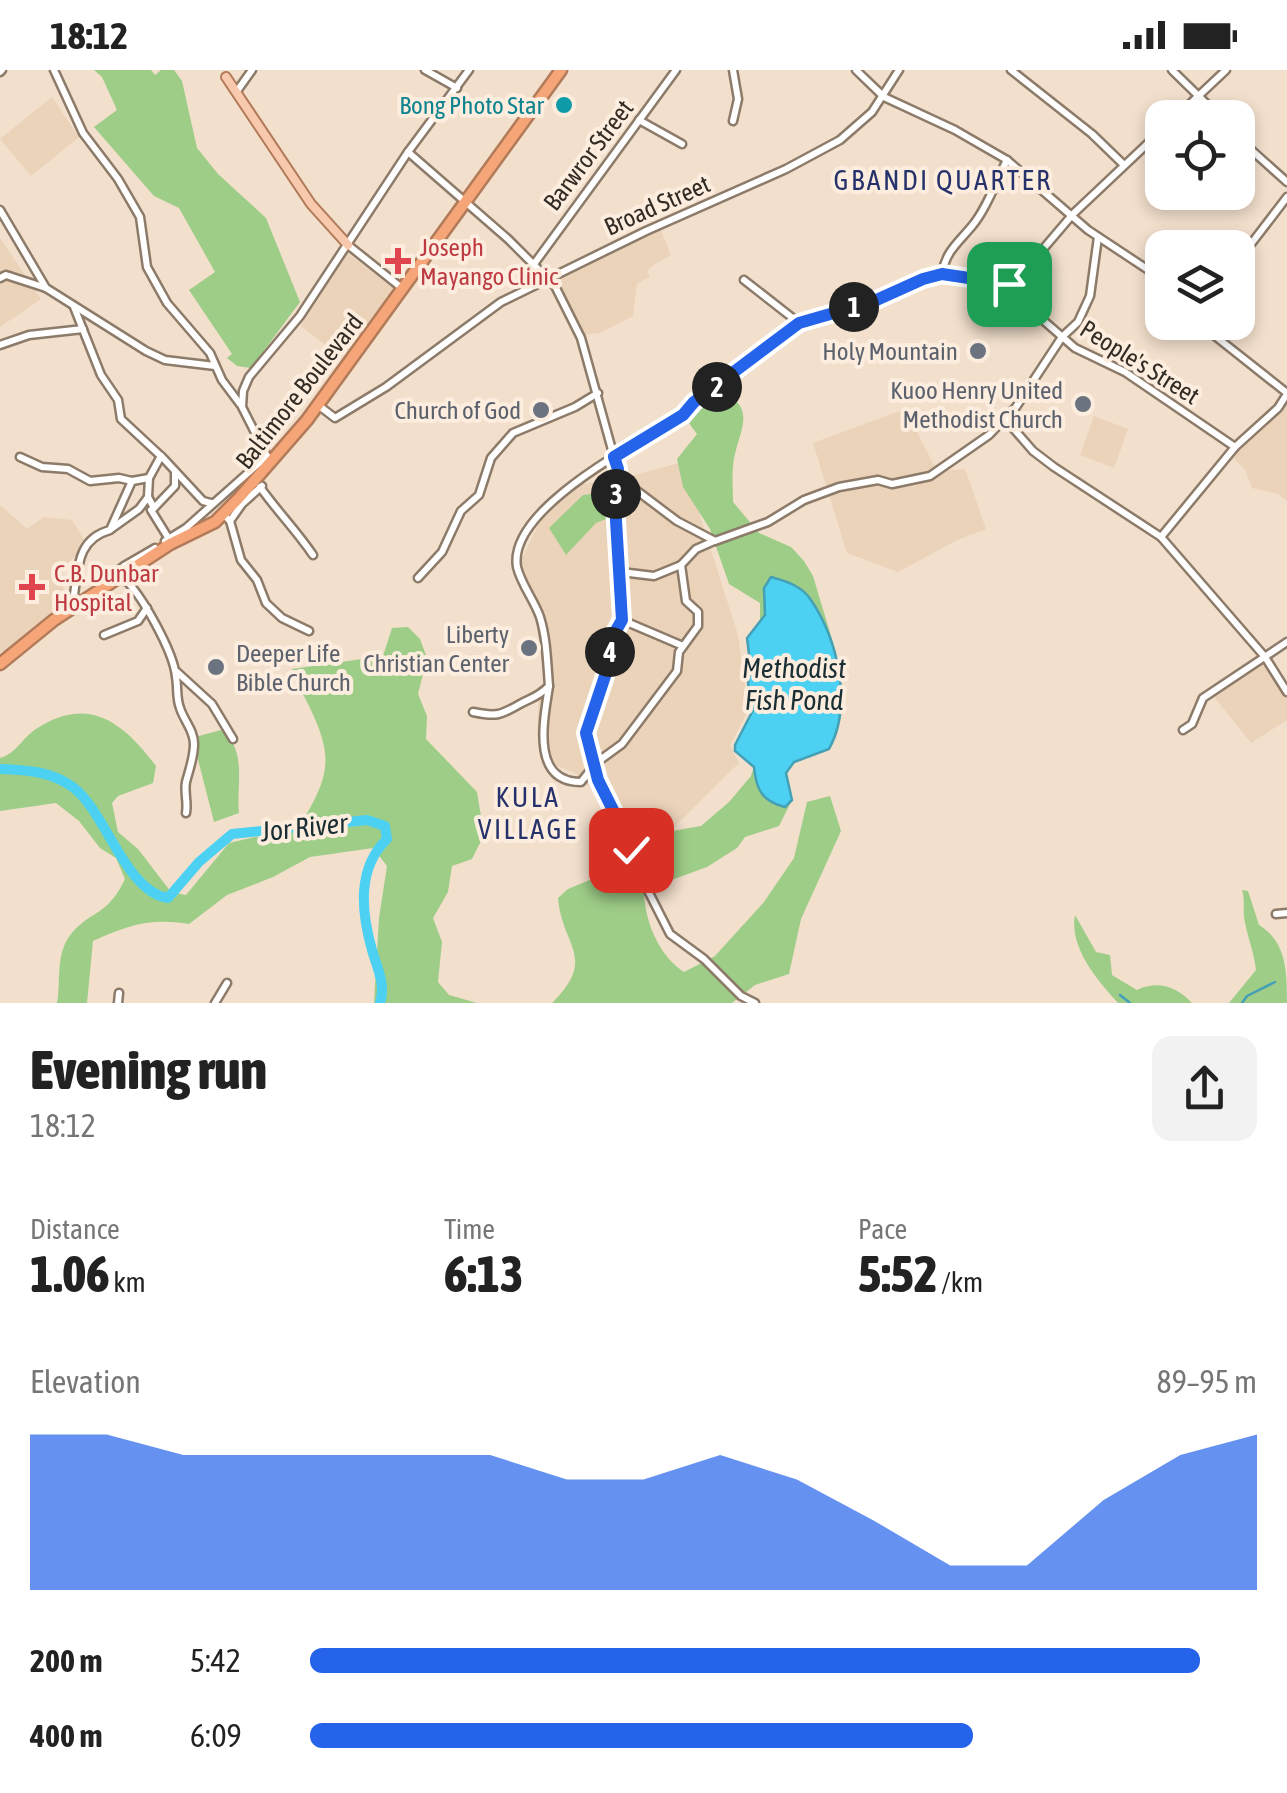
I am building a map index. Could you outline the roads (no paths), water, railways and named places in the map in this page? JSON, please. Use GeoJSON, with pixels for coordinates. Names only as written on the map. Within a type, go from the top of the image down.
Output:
{"type":"FeatureCollection","features":[{"type":"Feature","properties":{"kind":"highway","name":"Baltimore Boulevard"},"geometry":{"type":"LineString","coordinates":[[0,664],[54,620],[170,544],[226,518],[269,458],[318,405],[561,70]]}},
{"type":"Feature","properties":{"kind":"main road"},"geometry":{"type":"LineString","coordinates":[[224,74],[311,204],[348,244]]}},
{"type":"Feature","properties":{"kind":"street"},"geometry":{"type":"LineString","coordinates":[[54,70],[83,132],[118,179],[140,218],[147,267],[167,302],[210,353],[269,458],[169,539],[124,566],[54,620]]}},
{"type":"Feature","properties":{"kind":"street"},"geometry":{"type":"LineString","coordinates":[[237,91],[252,70]]}},
{"type":"Feature","properties":{"kind":"street"},"geometry":{"type":"LineString","coordinates":[[425,70],[456,88]]}},
{"type":"Feature","properties":{"kind":"street"},"geometry":{"type":"LineString","coordinates":[[242,407],[249,377],[300,316],[408,152],[469,70]]}},
{"type":"Feature","properties":{"kind":"street","name":"Barwror Street"},"geometry":{"type":"LineString","coordinates":[[534,264],[676,70]]}},
{"type":"Feature","properties":{"kind":"street"},"geometry":{"type":"LineString","coordinates":[[733,70],[738,100],[733,121]]}},
{"type":"Feature","properties":{"kind":"street"},"geometry":{"type":"LineString","coordinates":[[856,70],[884,97],[956,130],[1008,160],[1098,237],[1145,268]]}},
{"type":"Feature","properties":{"kind":"street","name":"Broad Street"},"geometry":{"type":"LineString","coordinates":[[318,405],[333,422],[501,302],[823,149],[852,131],[884,97],[899,70]]}},
{"type":"Feature","properties":{"kind":"street"},"geometry":{"type":"LineString","coordinates":[[1011,70],[1124,164]]}},
{"type":"Feature","properties":{"kind":"street"},"geometry":{"type":"LineString","coordinates":[[1172,70],[1204,100]]}},
{"type":"Feature","properties":{"kind":"street"},"geometry":{"type":"LineString","coordinates":[[1192,100],[1226,70]]}},
{"type":"Feature","properties":{"kind":"street"},"geometry":{"type":"LineString","coordinates":[[639,120],[682,144]]}},
{"type":"Feature","properties":{"kind":"street"},"geometry":{"type":"LineString","coordinates":[[682,566],[686,601],[698,612],[698,626],[679,652],[677,671],[622,744],[596,763],[581,782],[572,782],[554,772],[546,761],[542,730],[548,686],[547,647],[539,616],[517,566],[523,535],[531,522],[554,500],[614,457],[683,415],[694,402],[799,323],[872,302],[942,274],[1004,286],[1021,275],[1072,214],[1145,145]]}},
{"type":"Feature","properties":{"kind":"street"},"geometry":{"type":"LineString","coordinates":[[408,152],[548,277],[581,338],[624,480],[677,521],[716,540]]}},
{"type":"Feature","properties":{"kind":"street"},"geometry":{"type":"LineString","coordinates":[[1255,154],[1287,182]]}},
{"type":"Feature","properties":{"kind":"street"},"geometry":{"type":"LineString","coordinates":[[942,274],[954,242],[973,225],[1008,160]]}},
{"type":"Feature","properties":{"kind":"street"},"geometry":{"type":"LineString","coordinates":[[1255,238],[1287,197]]}},
{"type":"Feature","properties":{"kind":"street"},"geometry":{"type":"LineString","coordinates":[[0,210],[46,288]]}},
{"type":"Feature","properties":{"kind":"street"},"geometry":{"type":"LineString","coordinates":[[621,572],[654,576],[682,566],[696,548],[768,522],[804,500],[838,487],[878,480],[892,484],[930,476],[1006,420],[1062,337],[1078,322],[1090,296],[1098,237]]}},
{"type":"Feature","properties":{"kind":"street"},"geometry":{"type":"LineString","coordinates":[[348,244],[403,289]]}},
{"type":"Feature","properties":{"kind":"street"},"geometry":{"type":"LineString","coordinates":[[0,278],[6,275],[46,288],[165,360],[216,366]]}},
{"type":"Feature","properties":{"kind":"street"},"geometry":{"type":"LineString","coordinates":[[744,280],[799,323]]}},
{"type":"Feature","properties":{"kind":"street","name":"People's Street"},"geometry":{"type":"LineString","coordinates":[[1004,286],[1082,353],[1137,379],[1236,447]]}},
{"type":"Feature","properties":{"kind":"street"},"geometry":{"type":"LineString","coordinates":[[74,306],[102,375],[118,400],[121,419],[203,501],[213,503]]}},
{"type":"Feature","properties":{"kind":"street"},"geometry":{"type":"LineString","coordinates":[[0,345],[29,336],[84,330]]}},
{"type":"Feature","properties":{"kind":"street"},"geometry":{"type":"LineString","coordinates":[[1162,536],[1236,447],[1278,408],[1287,394],[1220,340]]}},
{"type":"Feature","properties":{"kind":"street"},"geometry":{"type":"LineString","coordinates":[[418,578],[442,552],[460,511],[480,496],[491,458],[513,433],[598,394]]}},
{"type":"Feature","properties":{"kind":"street"},"geometry":{"type":"LineString","coordinates":[[1006,420],[1033,451],[1054,467],[1162,536],[1265,657],[1287,692]]}},
{"type":"Feature","properties":{"kind":"street"},"geometry":{"type":"LineString","coordinates":[[154,508],[148,497],[149,478],[161,456]]}},
{"type":"Feature","properties":{"kind":"street"},"geometry":{"type":"LineString","coordinates":[[20,457],[42,466],[68,469],[90,481],[149,478]]}},
{"type":"Feature","properties":{"kind":"street"},"geometry":{"type":"LineString","coordinates":[[618,469],[615,504],[622,620],[610,641],[609,664],[586,733],[594,769],[670,934],[742,996],[756,1003]]}},
{"type":"Feature","properties":{"kind":"street"},"geometry":{"type":"LineString","coordinates":[[169,539],[151,510],[175,486],[175,471]]}},
{"type":"Feature","properties":{"kind":"street"},"geometry":{"type":"LineString","coordinates":[[110,530],[132,481]]}},
{"type":"Feature","properties":{"kind":"street"},"geometry":{"type":"LineString","coordinates":[[309,632],[282,618],[266,603],[257,580],[241,560],[226,518],[262,486],[272,505],[287,516],[292,530],[312,555]]}},
{"type":"Feature","properties":{"kind":"street"},"geometry":{"type":"LineString","coordinates":[[72,605],[76,568],[83,549],[98,533],[110,530],[139,509],[148,497]]}},
{"type":"Feature","properties":{"kind":"street"},"geometry":{"type":"LineString","coordinates":[[122,577],[137,589],[147,608],[176,672],[180,710],[193,733],[185,787],[186,812]]}},
{"type":"Feature","properties":{"kind":"street"},"geometry":{"type":"LineString","coordinates":[[104,635],[138,621],[147,608]]}},
{"type":"Feature","properties":{"kind":"street"},"geometry":{"type":"LineString","coordinates":[[622,620],[684,646]]}},
{"type":"Feature","properties":{"kind":"street"},"geometry":{"type":"LineString","coordinates":[[1182,730],[1192,724],[1204,698],[1287,642]]}},
{"type":"Feature","properties":{"kind":"street"},"geometry":{"type":"LineString","coordinates":[[176,672],[212,704],[233,738]]}},
{"type":"Feature","properties":{"kind":"street"},"geometry":{"type":"LineString","coordinates":[[473,712],[488,716],[510,713],[548,686]]}},
{"type":"Feature","properties":{"kind":"street"},"geometry":{"type":"LineString","coordinates":[[1276,914],[1287,913]]}},
{"type":"Feature","properties":{"kind":"street"},"geometry":{"type":"LineString","coordinates":[[215,1003],[227,982]]}},
{"type":"Feature","properties":{"kind":"street"},"geometry":{"type":"LineString","coordinates":[[118,1003],[119,993]]}},
{"type":"Feature","properties":{"kind":"water","name":"Methodist Fish Pond"},"geometry":{"type":"Polygon","coordinates":[[[771,577],[788,582],[807,595],[821,616],[835,653],[841,694],[836,732],[829,749],[794,762],[786,773],[792,800],[785,807],[765,797],[758,787],[754,767],[735,751],[753,710],[747,638],[765,615],[764,588],[771,577]]]}},
{"type":"Feature","properties":{"kind":"waterway","name":"Jor River"},"geometry":{"type":"LineString","coordinates":[[0,769],[48,775],[74,788],[140,882],[153,893],[168,898],[199,862],[232,834],[367,820],[385,826],[387,839],[370,863],[364,891],[368,935],[381,983],[380,1003]]}},
{"type":"Feature","properties":{"kind":"waterway"},"geometry":{"type":"LineString","coordinates":[[1242,1003],[1247,996],[1275,982]]}},
{"type":"Feature","properties":{"kind":"waterway"},"geometry":{"type":"LineString","coordinates":[[1120,995],[1130,1003]]}},
{"type":"Feature","properties":{"kind":"place","name":"Bong Photo Star"},"geometry":{"type":"Point","coordinates":[564,105]}},
{"type":"Feature","properties":{"kind":"place","name":"Joseph Mayango Clinic"},"geometry":{"type":"Point","coordinates":[398,261]}},
{"type":"Feature","properties":{"kind":"place","name":"Holy Mountain"},"geometry":{"type":"Point","coordinates":[978,351]}},
{"type":"Feature","properties":{"kind":"place","name":"Kuoo Henry United Methodist Church"},"geometry":{"type":"Point","coordinates":[1083,404]}},
{"type":"Feature","properties":{"kind":"place","name":"Church of God"},"geometry":{"type":"Point","coordinates":[541,410]}},
{"type":"Feature","properties":{"kind":"place","name":"C.B. Dunbar Hospital"},"geometry":{"type":"Point","coordinates":[32,587]}},
{"type":"Feature","properties":{"kind":"place","name":"Liberty Christian Center"},"geometry":{"type":"Point","coordinates":[529,648]}},
{"type":"Feature","properties":{"kind":"place","name":"Deeper Life Bible Church"},"geometry":{"type":"Point","coordinates":[216,667]}},
{"type":"Feature","properties":{"kind":"district","name":"GBANDI QUARTER"},"geometry":{"type":"Point","coordinates":[943,180]}},
{"type":"Feature","properties":{"kind":"district","name":"KULA VILLAGE"},"geometry":{"type":"Point","coordinates":[528,813]}}]}
